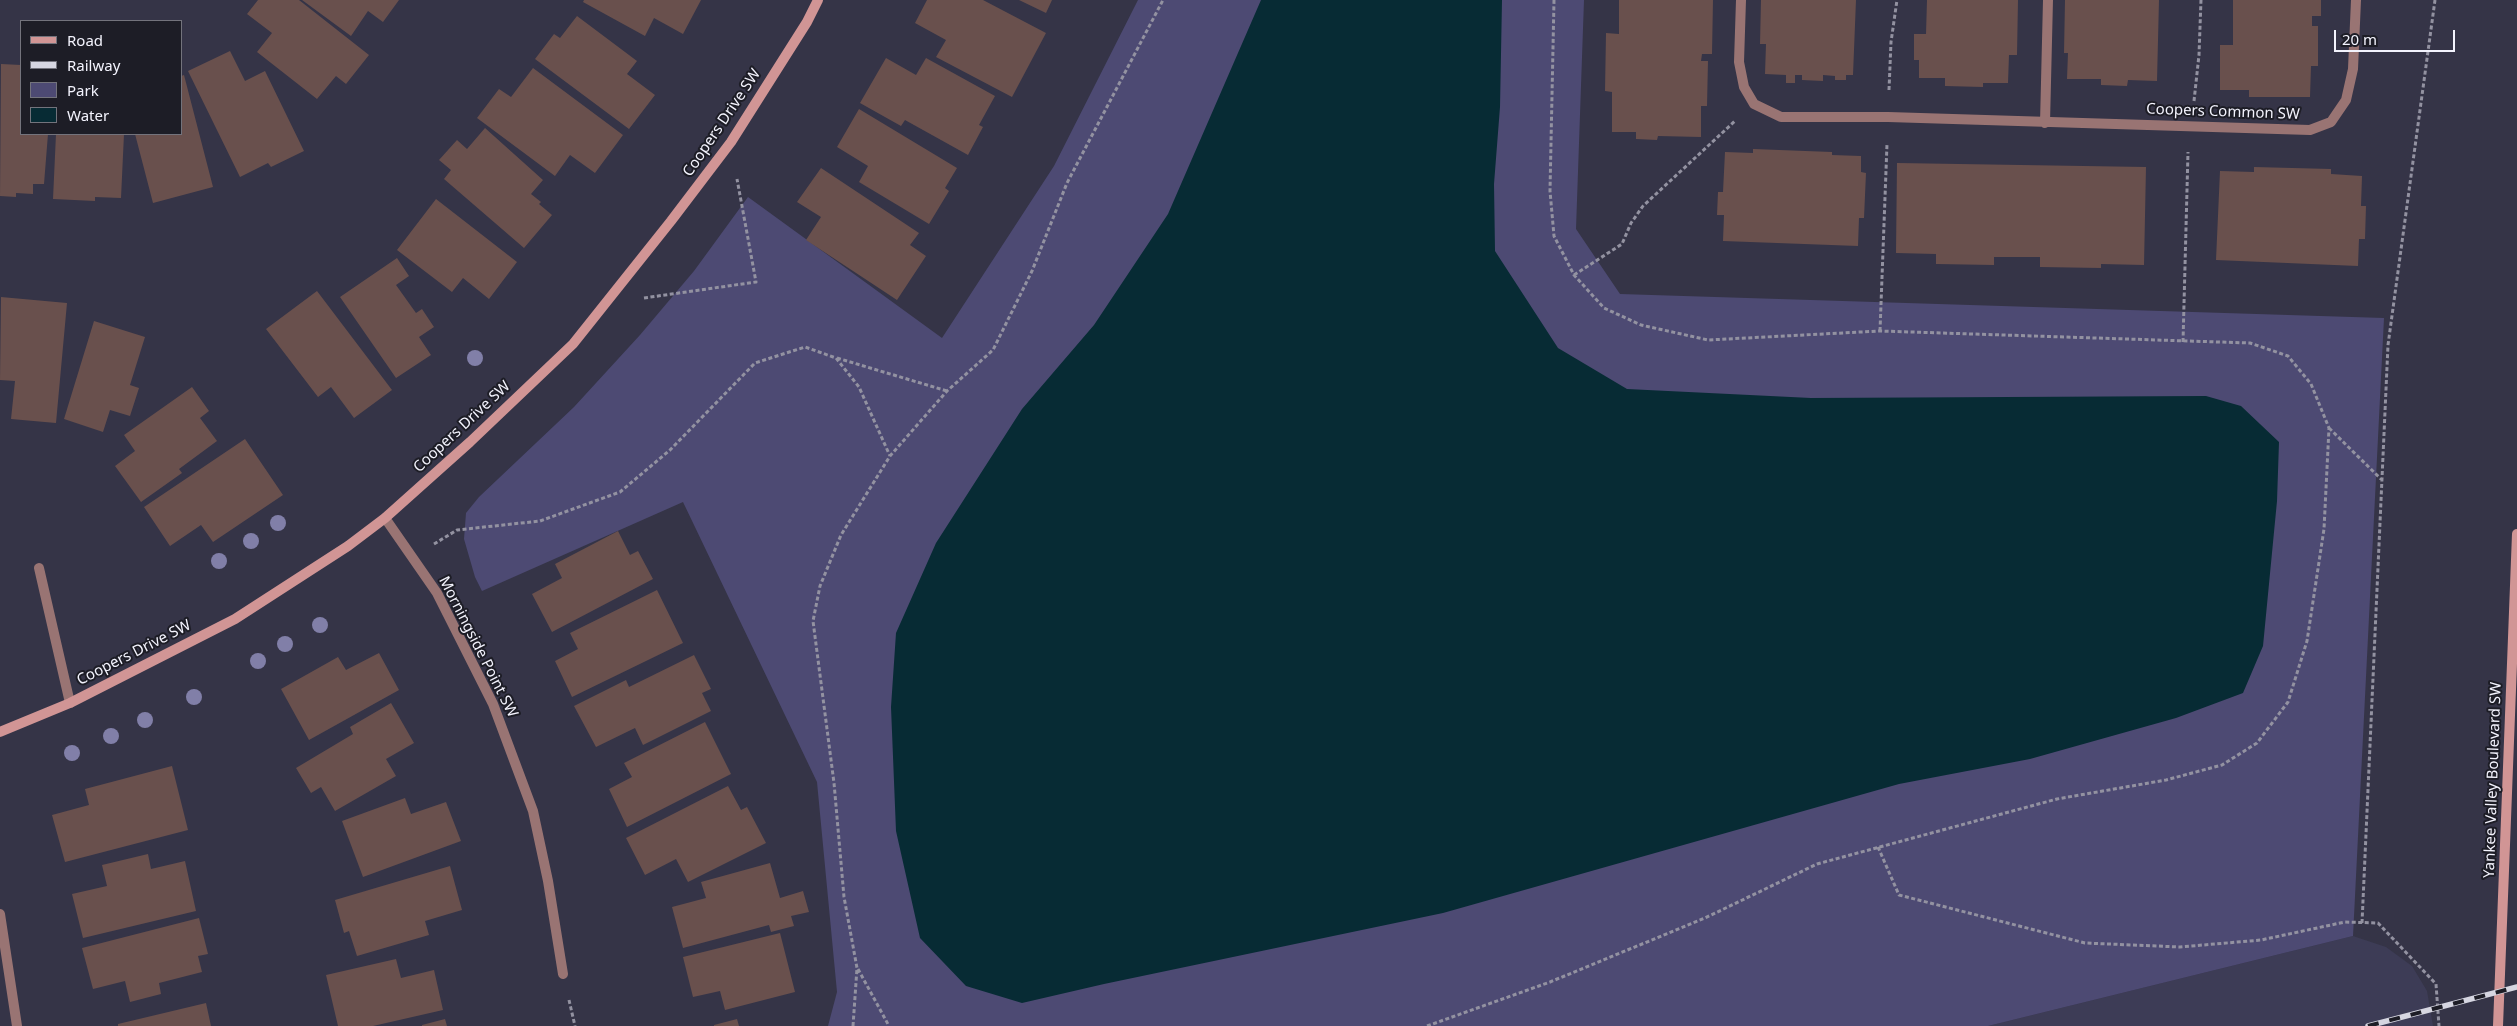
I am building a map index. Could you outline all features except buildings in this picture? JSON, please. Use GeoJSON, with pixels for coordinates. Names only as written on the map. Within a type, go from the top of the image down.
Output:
{"type":"FeatureCollection","features":[{"type":"Feature","properties":{"kind":"street","name":"Coopers Drive SW"},"geometry":{"type":"LineString","coordinates":[[0,732],[70,703],[235,619],[348,546],[385,518],[470,442],[573,344],[671,221],[730,142],[807,22],[818,0]]}},
{"type":"Feature","properties":{"kind":"street"},"geometry":{"type":"LineString","coordinates":[[1740,0],[1739,62],[1744,87],[1754,104]]}},
{"type":"Feature","properties":{"kind":"street"},"geometry":{"type":"LineString","coordinates":[[2045,123],[2048,0]]}},
{"type":"Feature","properties":{"kind":"street","name":"Coopers Common SW"},"geometry":{"type":"LineString","coordinates":[[1754,104],[1781,117],[1888,117],[2310,130],[2331,122],[2346,100],[2353,69],[2356,0]]}},
{"type":"Feature","properties":{"kind":"street","name":"Morningside Point SW"},"geometry":{"type":"LineString","coordinates":[[385,518],[437,593],[493,704],[529,802],[548,881],[563,974]]}},
{"type":"Feature","properties":{"kind":"street","name":"Yankee Valley Boulevard SW"},"geometry":{"type":"LineString","coordinates":[[2498,1026],[2517,534]]}},
{"type":"Feature","properties":{"kind":"street"},"geometry":{"type":"LineString","coordinates":[[39,568],[70,703]]}},
{"type":"Feature","properties":{"kind":"street"},"geometry":{"type":"LineString","coordinates":[[0,914],[17,1026]]}},
{"type":"Feature","properties":{"kind":"path"},"geometry":{"type":"LineString","coordinates":[[853,1026],[857,968],[844,897],[834,783],[813,621],[820,586],[841,534],[890,456],[947,390],[993,350],[1032,271],[1067,183],[1163,0]]}},
{"type":"Feature","properties":{"kind":"path"},"geometry":{"type":"LineString","coordinates":[[1554,0],[1550,191],[1554,236],[1574,275],[1604,308],[1641,325],[1708,340],[1880,331],[2250,343],[2288,356],[2310,384],[2329,428],[2382,480]]}},
{"type":"Feature","properties":{"kind":"path"},"geometry":{"type":"LineString","coordinates":[[2362,923],[2388,344],[2435,0]]}},
{"type":"Feature","properties":{"kind":"path"},"geometry":{"type":"LineString","coordinates":[[1574,275],[1622,244],[1631,224],[1643,206],[1754,104]]}},
{"type":"Feature","properties":{"kind":"path"},"geometry":{"type":"LineString","coordinates":[[606,303],[756,282],[730,142]]}},
{"type":"Feature","properties":{"kind":"path"},"geometry":{"type":"LineString","coordinates":[[1880,331],[1883,241]]}},
{"type":"Feature","properties":{"kind":"path"},"geometry":{"type":"LineString","coordinates":[[2183,342],[2185,258]]}},
{"type":"Feature","properties":{"kind":"path"},"geometry":{"type":"LineString","coordinates":[[412,558],[456,530],[540,521],[620,492],[670,450],[755,363],[804,347],[947,390]]}},
{"type":"Feature","properties":{"kind":"path"},"geometry":{"type":"LineString","coordinates":[[836,358],[859,387],[890,456]]}},
{"type":"Feature","properties":{"kind":"path"},"geometry":{"type":"LineString","coordinates":[[1427,1026],[1550,982],[1705,918],[1818,864],[2057,798],[2166,780],[2222,765],[2257,743],[2288,702],[2307,641],[2324,529],[2329,428]]}},
{"type":"Feature","properties":{"kind":"path"},"geometry":{"type":"LineString","coordinates":[[1878,847],[1899,895],[2085,943],[2189,946],[2261,940],[2345,922],[2378,924],[2436,984],[2439,1026]]}},
{"type":"Feature","properties":{"kind":"path"},"geometry":{"type":"LineString","coordinates":[[857,968],[889,1026]]}},
{"type":"Feature","properties":{"kind":"shaded area"},"geometry":{"type":"Polygon","coordinates":[[[2353,936],[2386,947],[2412,966],[2427,991],[2433,1026],[1988,1026],[2353,936]]]}},
{"type":"Feature","properties":{"kind":"green space"},"geometry":{"type":"Polygon","coordinates":[[[1138,0],[1584,0],[1576,229],[1620,294],[2384,318],[2353,936],[1988,1026],[828,1026],[837,992],[817,782],[683,502],[482,591],[475,577],[464,539],[466,513],[479,497],[574,407],[640,335],[694,271],[748,197],[942,338],[1054,166],[1138,0]]]}},
{"type":"Feature","properties":{"kind":"water"},"geometry":{"type":"Polygon","coordinates":[[[1261,0],[1502,0],[1500,107],[1494,184],[1495,251],[1558,348],[1627,389],[1811,398],[2206,396],[2241,406],[2279,442],[2277,501],[2263,646],[2243,693],[2176,718],[2030,759],[1899,784],[1443,913],[1022,1003],[966,986],[920,938],[896,831],[891,707],[896,633],[936,543],[1022,409],[1094,325],[1168,214],[1261,0]]]}},
{"type":"Feature","properties":{"kind":"railway"},"geometry":{"type":"LineString","coordinates":[[2368,1026],[2517,987]]}}]}
